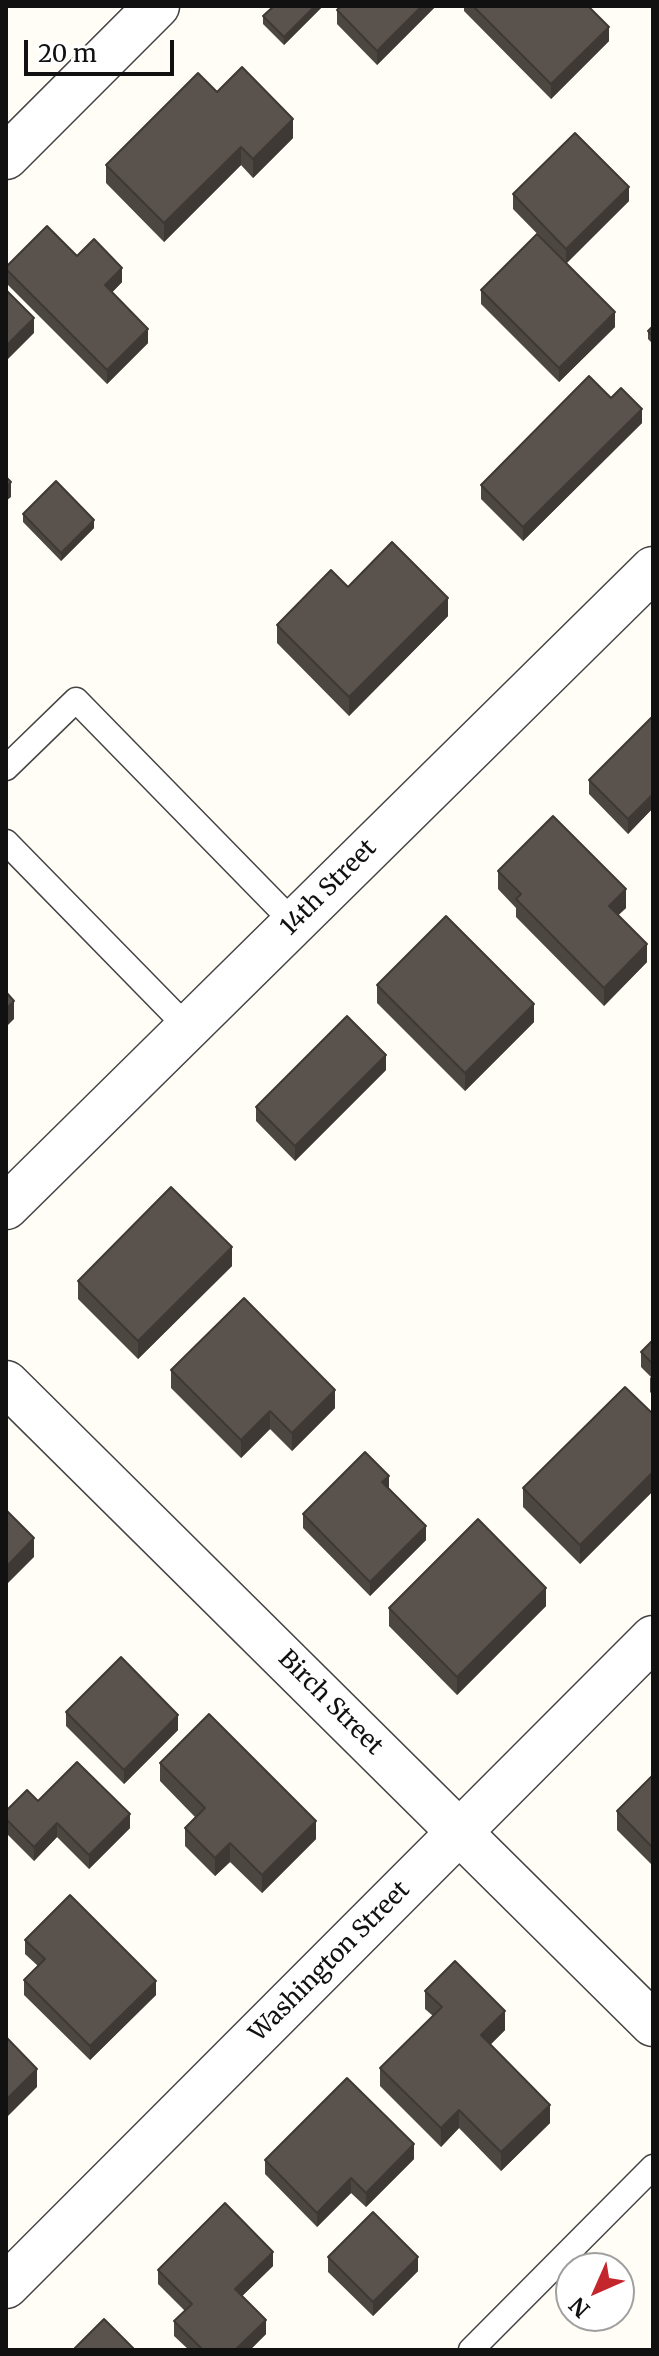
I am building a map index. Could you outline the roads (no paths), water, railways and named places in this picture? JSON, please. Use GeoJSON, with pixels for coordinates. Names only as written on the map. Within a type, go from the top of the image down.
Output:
{"type":"FeatureCollection","features":[{"type":"Feature","properties":{"kind":"street"},"geometry":{"type":"LineString","coordinates":[[6,157],[157,6]]}},
{"type":"Feature","properties":{"kind":"street","name":"14th Street"},"geometry":{"type":"LineString","coordinates":[[6,1207],[653,569]]}},
{"type":"Feature","properties":{"kind":"street","name":"Birch Street"},"geometry":{"type":"LineString","coordinates":[[6,1383],[653,2024]]}},
{"type":"Feature","properties":{"kind":"street","name":"Washington Street"},"geometry":{"type":"LineString","coordinates":[[6,2286],[653,1638]]}},
{"type":"Feature","properties":{"kind":"lane"},"geometry":{"type":"LineString","coordinates":[[6,768],[76,700],[294,923]]}},
{"type":"Feature","properties":{"kind":"lane"},"geometry":{"type":"LineString","coordinates":[[6,842],[188,1028]]}},
{"type":"Feature","properties":{"kind":"lane"},"geometry":{"type":"LineString","coordinates":[[471,2350],[653,2167]]}}]}
